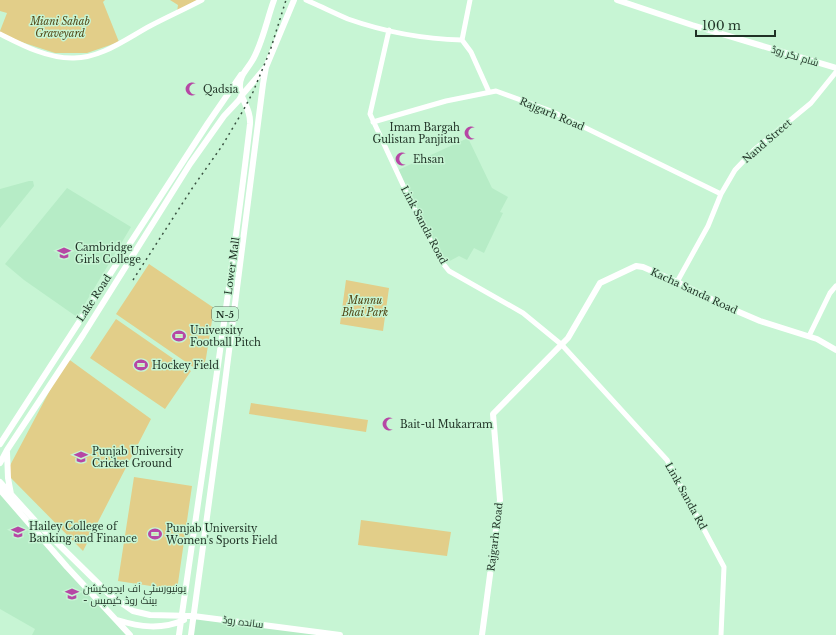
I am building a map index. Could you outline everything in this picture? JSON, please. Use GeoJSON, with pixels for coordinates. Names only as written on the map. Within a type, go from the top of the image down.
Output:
{"type":"FeatureCollection","features":[{"type":"Feature","properties":{"kind":"main road"},"geometry":{"type":"LineString","coordinates":[[242,74],[252,62],[256,53],[274,0]]}},
{"type":"Feature","properties":{"kind":"main road","name":"شام نگر روڈ"},"geometry":{"type":"LineString","coordinates":[[617,0],[698,27],[836,68]]}},
{"type":"Feature","properties":{"kind":"main road","name":"Lower Mall"},"geometry":{"type":"LineString","coordinates":[[190,635],[222,406],[263,84],[266,67],[293,2]]}},
{"type":"Feature","properties":{"kind":"main road"},"geometry":{"type":"LineString","coordinates":[[0,463],[83,335],[190,164],[224,116],[266,67]]}},
{"type":"Feature","properties":{"kind":"main road","name":"Lower Mall"},"geometry":{"type":"LineString","coordinates":[[179,635],[217,373],[247,147],[250,113],[240,88],[242,74]]}},
{"type":"Feature","properties":{"kind":"main road","name":"Lake Road"},"geometry":{"type":"LineString","coordinates":[[0,443],[208,123],[242,74]]}},
{"type":"Feature","properties":{"kind":"main road","name":"Kacha Sanda Road"},"geometry":{"type":"LineString","coordinates":[[493,414],[568,338],[600,283],[636,266],[643,267],[677,282],[725,306],[760,321],[817,338],[836,350]]}},
{"type":"Feature","properties":{"kind":"main road","name":"Rajgarh Road"},"geometry":{"type":"LineString","coordinates":[[482,635],[500,500],[493,414]]}},
{"type":"Feature","properties":{"kind":"main road"},"geometry":{"type":"LineString","coordinates":[[6,495],[8,478],[7,450]]}},
{"type":"Feature","properties":{"kind":"main road"},"geometry":{"type":"LineString","coordinates":[[0,482],[6,495],[67,568],[130,635]]}},
{"type":"Feature","properties":{"kind":"main road"},"geometry":{"type":"LineString","coordinates":[[0,490],[39,525],[110,595],[133,611],[150,615],[182,618]]}},
{"type":"Feature","properties":{"kind":"main road"},"geometry":{"type":"LineString","coordinates":[[116,620],[145,627],[156,627],[182,618],[193,616]]}},
{"type":"Feature","properties":{"kind":"main road","name":"ساندہ روڈ"},"geometry":{"type":"LineString","coordinates":[[193,616],[340,635]]}},
{"type":"Feature","properties":{"kind":"street"},"geometry":{"type":"LineString","coordinates":[[0,34],[23,46],[54,56],[72,58],[88,57],[118,44],[202,0]]}},
{"type":"Feature","properties":{"kind":"street"},"geometry":{"type":"LineString","coordinates":[[306,0],[348,18],[411,36],[462,40]]}},
{"type":"Feature","properties":{"kind":"street"},"geometry":{"type":"LineString","coordinates":[[470,0],[462,40],[471,52],[489,92]]}},
{"type":"Feature","properties":{"kind":"street"},"geometry":{"type":"LineString","coordinates":[[373,122],[370,114],[371,108],[389,30]]}},
{"type":"Feature","properties":{"kind":"street","name":"Nand Street"},"geometry":{"type":"LineString","coordinates":[[677,282],[708,226],[721,194],[733,174],[754,150],[811,103],[836,72]]}},
{"type":"Feature","properties":{"kind":"street","name":"Rajgarh Road"},"geometry":{"type":"LineString","coordinates":[[373,122],[446,102],[496,91],[551,111],[721,194]]}},
{"type":"Feature","properties":{"kind":"street","name":"Link Sanda Road"},"geometry":{"type":"LineString","coordinates":[[373,122],[420,220],[441,261],[449,271],[523,313],[562,345]]}},
{"type":"Feature","properties":{"kind":"street"},"geometry":{"type":"LineString","coordinates":[[809,336],[830,294],[836,286]]}},
{"type":"Feature","properties":{"kind":"street","name":"Link Sanda Rd"},"geometry":{"type":"LineString","coordinates":[[562,345],[666,460],[683,489],[724,567],[721,635]]}},
{"type":"Feature","properties":{"kind":"shaded area"},"geometry":{"type":"Polygon","coordinates":[[[468,138],[492,188],[508,197],[500,212],[503,213],[484,253],[474,248],[467,260],[459,256],[444,264],[396,171],[468,138]]]}},
{"type":"Feature","properties":{"kind":"shaded area"},"geometry":{"type":"Polygon","coordinates":[[[33,181],[34,186],[0,228],[0,189],[33,181]]]}},
{"type":"Feature","properties":{"kind":"shaded area","name":"Cambridge Girls College"},"geometry":{"type":"Polygon","coordinates":[[[67,188],[131,227],[77,317],[24,280],[5,264],[67,188]]]}},
{"type":"Feature","properties":{"kind":"shaded area","name":"Hailey College of Banking and Finance"},"geometry":{"type":"Polygon","coordinates":[[[0,490],[130,635],[32,635],[35,629],[0,609],[0,490]]]}},
{"type":"Feature","properties":{"kind":"shaded area"},"geometry":{"type":"Polygon","coordinates":[[[193,616],[340,635],[191,635],[193,616]]]}},
{"type":"Feature","properties":{"kind":"green space","name":"Miani Sahab Graveyard"},"geometry":{"type":"Polygon","coordinates":[[[0,0],[105,0],[103,2],[119,42],[87,53],[55,53],[0,35],[0,31],[7,13],[0,11],[0,0]]]}},
{"type":"Feature","properties":{"kind":"green space"},"geometry":{"type":"Polygon","coordinates":[[[170,0],[202,0],[177,12],[178,5],[170,0]]]}},
{"type":"Feature","properties":{"kind":"green space","name":"University Football Pitch"},"geometry":{"type":"Polygon","coordinates":[[[149,264],[214,308],[206,360],[203,365],[196,369],[116,314],[149,264]]]}},
{"type":"Feature","properties":{"kind":"green space","name":"Munnu Bhai Park"},"geometry":{"type":"Polygon","coordinates":[[[346,280],[389,288],[383,331],[340,324],[346,280]]]}},
{"type":"Feature","properties":{"kind":"green space","name":"Hockey Field"},"geometry":{"type":"Polygon","coordinates":[[[116,319],[191,371],[165,409],[90,358],[116,319]]]}},
{"type":"Feature","properties":{"kind":"green space"},"geometry":{"type":"Polygon","coordinates":[[[67,358],[151,419],[83,551],[6,473],[67,358]]]}},
{"type":"Feature","properties":{"kind":"green space"},"geometry":{"type":"Polygon","coordinates":[[[251,403],[368,420],[366,432],[249,414],[251,403]]]}},
{"type":"Feature","properties":{"kind":"green space","name":"Punjab University Women's Sports Field"},"geometry":{"type":"Polygon","coordinates":[[[134,477],[192,486],[177,590],[118,581],[134,477]]]}},
{"type":"Feature","properties":{"kind":"green space"},"geometry":{"type":"Polygon","coordinates":[[[361,520],[451,532],[447,556],[358,545],[361,520]]]}},
{"type":"Feature","properties":{"kind":"railway"},"geometry":{"type":"LineString","coordinates":[[133,280],[193,187],[222,146],[244,109],[253,92],[270,51],[286,0]]}},
{"type":"Feature","properties":{"kind":"place","name":"Qadsia"},"geometry":{"type":"Point","coordinates":[192,89]}},
{"type":"Feature","properties":{"kind":"place","name":"Imam Bargah Gulistan Panjitan"},"geometry":{"type":"Point","coordinates":[471,133]}},
{"type":"Feature","properties":{"kind":"place","name":"Ehsan"},"geometry":{"type":"Point","coordinates":[402,159]}},
{"type":"Feature","properties":{"kind":"place","name":"Cambridge Girls College"},"geometry":{"type":"Point","coordinates":[64,253]}},
{"type":"Feature","properties":{"kind":"place","name":"University Football Pitch"},"geometry":{"type":"Point","coordinates":[179,336]}},
{"type":"Feature","properties":{"kind":"place","name":"Hockey Field"},"geometry":{"type":"Point","coordinates":[141,365]}},
{"type":"Feature","properties":{"kind":"place","name":"Bait-ul Mukarram"},"geometry":{"type":"Point","coordinates":[389,424]}},
{"type":"Feature","properties":{"kind":"place","name":"Punjab University Cricket Ground"},"geometry":{"type":"Point","coordinates":[81,457]}},
{"type":"Feature","properties":{"kind":"place","name":"Hailey College of Banking and Finance"},"geometry":{"type":"Point","coordinates":[18,532]}},
{"type":"Feature","properties":{"kind":"place","name":"Punjab University Women's Sports Field"},"geometry":{"type":"Point","coordinates":[155,534]}},
{"type":"Feature","properties":{"kind":"place","name":"یونیورسٹی آف ایجوکیشن - بینک روڈ کیمپس"},"geometry":{"type":"Point","coordinates":[72,594]}}]}
